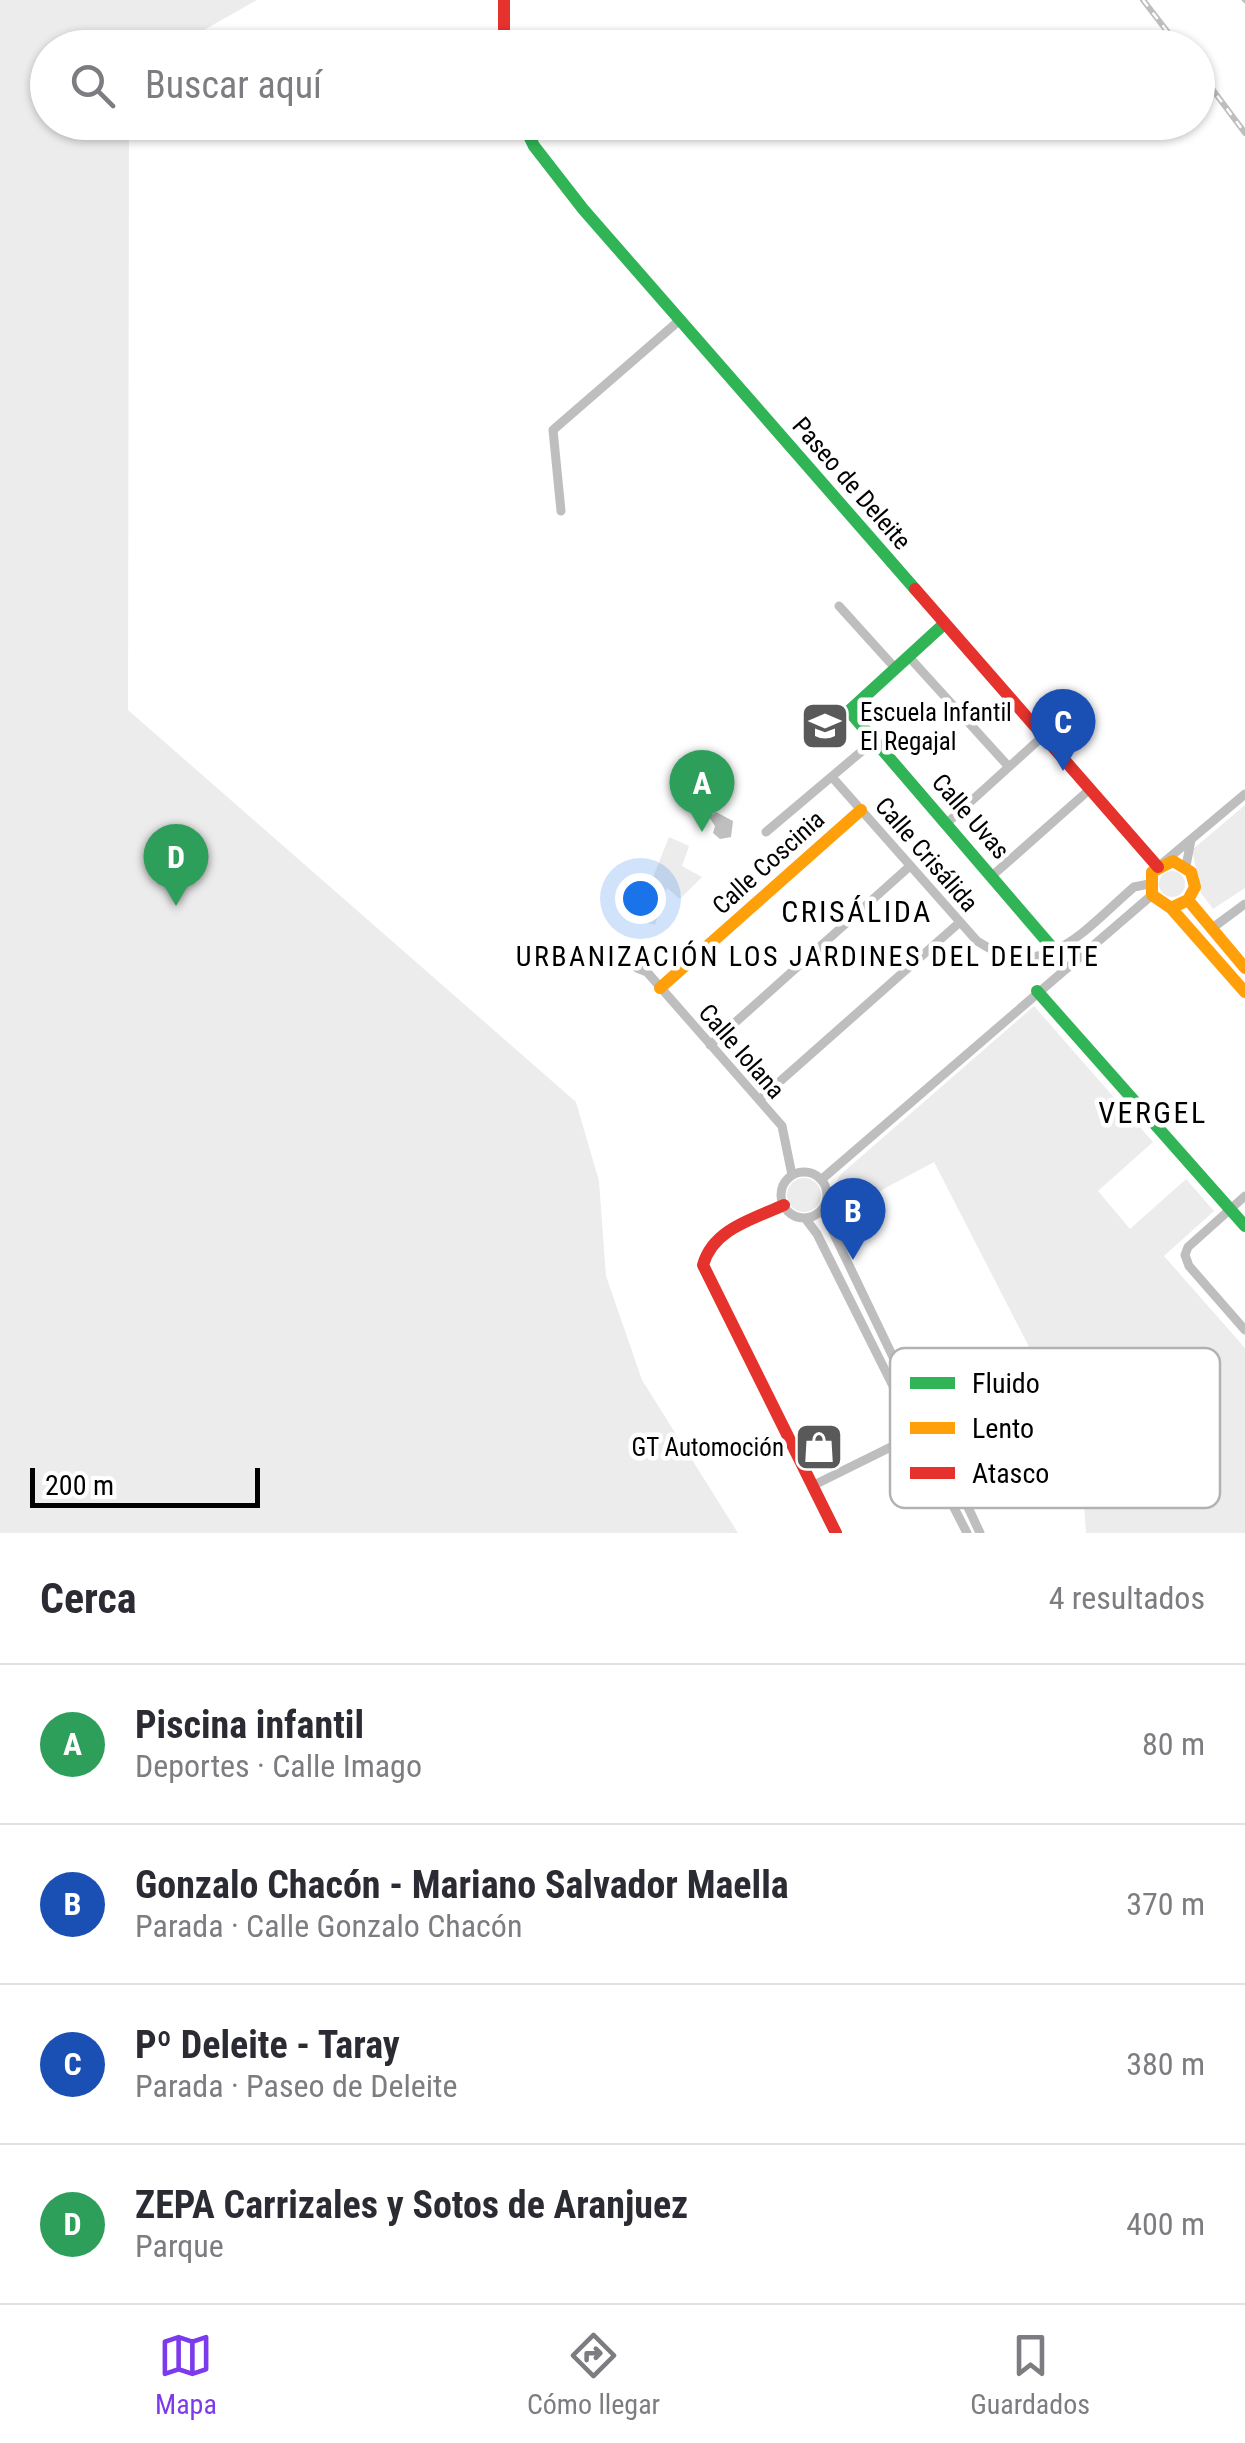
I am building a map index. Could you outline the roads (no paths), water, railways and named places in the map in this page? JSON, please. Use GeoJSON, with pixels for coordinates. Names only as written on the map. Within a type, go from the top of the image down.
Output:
{"type":"FeatureCollection","features":[{"type":"Feature","properties":{"kind":"street"},"geometry":{"type":"LineString","coordinates":[[504,0],[504,30]]}},
{"type":"Feature","properties":{"kind":"street","name":"Paseo de Deleite"},"geometry":{"type":"LineString","coordinates":[[533,140],[556,176],[1042,737],[1160,865]]}},
{"type":"Feature","properties":{"kind":"street"},"geometry":{"type":"LineString","coordinates":[[561,511],[553,430],[681,320]]}},
{"type":"Feature","properties":{"kind":"street"},"geometry":{"type":"LineString","coordinates":[[839,606],[896,670],[944,624]]}},
{"type":"Feature","properties":{"kind":"street"},"geometry":{"type":"LineString","coordinates":[[910,657],[1009,767]]}},
{"type":"Feature","properties":{"kind":"street","name":"Calle Uvas"},"geometry":{"type":"LineString","coordinates":[[896,670],[849,711],[1056,952]]}},
{"type":"Feature","properties":{"kind":"street"},"geometry":{"type":"LineString","coordinates":[[947,823],[1042,737]]}},
{"type":"Feature","properties":{"kind":"street"},"geometry":{"type":"LineString","coordinates":[[766,832],[875,740]]}},
{"type":"Feature","properties":{"kind":"street","name":"Calle Crisálida"},"geometry":{"type":"LineString","coordinates":[[832,777],[977,942],[1034,960],[1056,952]]}},
{"type":"Feature","properties":{"kind":"street"},"geometry":{"type":"LineString","coordinates":[[993,875],[1089,790]]}},
{"type":"Feature","properties":{"kind":"street"},"geometry":{"type":"LineString","coordinates":[[822,1179],[1150,889],[1160,865],[1245,794]]}},
{"type":"Feature","properties":{"kind":"street","name":"Calle Coscinia"},"geometry":{"type":"LineString","coordinates":[[660,988],[861,810]]}},
{"type":"Feature","properties":{"kind":"street"},"geometry":{"type":"LineString","coordinates":[[1171,908],[1188,900],[1194,879],[1186,866],[1187,848],[1194,837]]}},
{"type":"Feature","properties":{"kind":"street"},"geometry":{"type":"LineString","coordinates":[[1160,865],[1186,866]]}},
{"type":"Feature","properties":{"kind":"street"},"geometry":{"type":"LineString","coordinates":[[710,1045],[910,866]]}},
{"type":"Feature","properties":{"kind":"street"},"geometry":{"type":"LineString","coordinates":[[1056,952],[1134,887],[1150,889],[1245,992]]}},
{"type":"Feature","properties":{"kind":"street"},"geometry":{"type":"LineString","coordinates":[[1188,900],[1245,968]]}},
{"type":"Feature","properties":{"kind":"street"},"geometry":{"type":"LineString","coordinates":[[1211,929],[1245,904]]}},
{"type":"Feature","properties":{"kind":"street"},"geometry":{"type":"LineString","coordinates":[[759,1100],[960,922]]}},
{"type":"Feature","properties":{"kind":"street","name":"Calle Iolana"},"geometry":{"type":"LineString","coordinates":[[637,968],[660,988],[787,1136],[792,1175]]}},
{"type":"Feature","properties":{"kind":"street"},"geometry":{"type":"LineString","coordinates":[[1037,990],[1245,1226]]}},
{"type":"Feature","properties":{"kind":"street"},"geometry":{"type":"LineString","coordinates":[[784,1205],[783,1185],[792,1175],[804,1171],[822,1179],[828,1198],[822,1210],[804,1218]]}},
{"type":"Feature","properties":{"kind":"street"},"geometry":{"type":"LineString","coordinates":[[1245,1196],[1185,1255],[1189,1266],[1245,1330]]}},
{"type":"Feature","properties":{"kind":"street"},"geometry":{"type":"LineString","coordinates":[[784,1205],[804,1218],[817,1234],[890,1380]]}},
{"type":"Feature","properties":{"kind":"street"},"geometry":{"type":"LineString","coordinates":[[784,1205],[718,1238],[707,1247],[703,1265],[836,1533]]}},
{"type":"Feature","properties":{"kind":"street"},"geometry":{"type":"LineString","coordinates":[[822,1210],[890,1351]]}},
{"type":"Feature","properties":{"kind":"street"},"geometry":{"type":"LineString","coordinates":[[812,1486],[890,1447]]}},
{"type":"Feature","properties":{"kind":"street"},"geometry":{"type":"LineString","coordinates":[[954,1508],[967,1533]]}},
{"type":"Feature","properties":{"kind":"street"},"geometry":{"type":"LineString","coordinates":[[968,1508],[980,1533]]}},
{"type":"Feature","properties":{"kind":"railway"},"geometry":{"type":"LineString","coordinates":[[1143,0],[1166,30]]}},
{"type":"Feature","properties":{"kind":"railway"},"geometry":{"type":"LineString","coordinates":[[1215,93],[1245,133]]}},
{"type":"Feature","properties":{"kind":"place","name":"Escuela Infantil El Regajal"},"geometry":{"type":"Point","coordinates":[825,726]}},
{"type":"Feature","properties":{"kind":"place","name":"Pº Deleite - Taray"},"geometry":{"type":"Point","coordinates":[1063,771]}},
{"type":"Feature","properties":{"kind":"place","name":"Piscina infantil"},"geometry":{"type":"Point","coordinates":[702,832]}},
{"type":"Feature","properties":{"kind":"place","name":"ZEPA Carrizales y Sotos de Aranjuez"},"geometry":{"type":"Point","coordinates":[176,906]}},
{"type":"Feature","properties":{"kind":"place","name":"Gonzalo Chacón - Mariano Salvador Maella"},"geometry":{"type":"Point","coordinates":[853,1260]}},
{"type":"Feature","properties":{"kind":"place","name":"GT Automoción"},"geometry":{"type":"Point","coordinates":[819,1447]}},
{"type":"Feature","properties":{"kind":"district","name":"CRISÁLIDA"},"geometry":{"type":"Point","coordinates":[857,912]}},
{"type":"Feature","properties":{"kind":"district","name":"URBANIZACIÓN LOS JARDINES DEL DELEITE"},"geometry":{"type":"Point","coordinates":[808,956]}},
{"type":"Feature","properties":{"kind":"district","name":"VERGEL"},"geometry":{"type":"Point","coordinates":[1153,1113]}}]}
